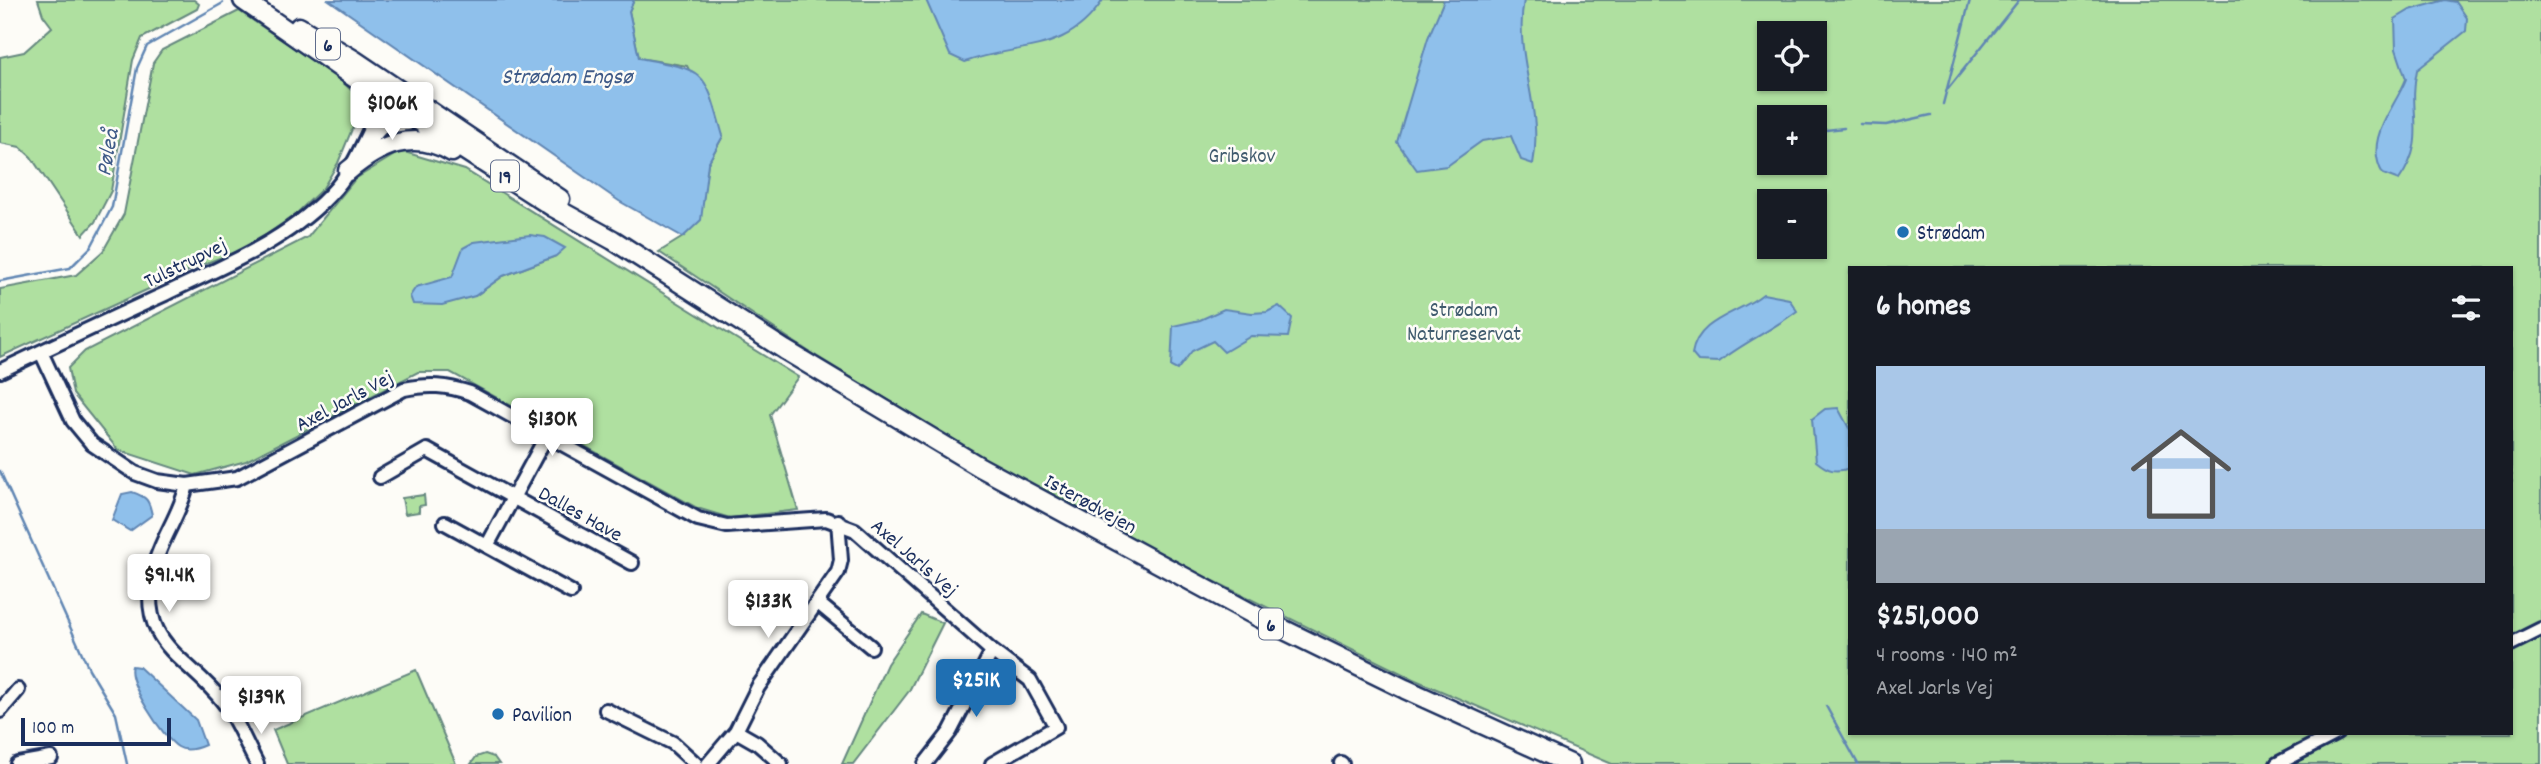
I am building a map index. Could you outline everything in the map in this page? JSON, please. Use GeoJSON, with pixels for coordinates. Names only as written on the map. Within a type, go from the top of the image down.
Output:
{"type":"FeatureCollection","features":[{"type":"Feature","properties":{"kind":"highway","name":"Isterødvejen"},"geometry":{"type":"LineString","coordinates":[[243,0],[553,207],[613,240],[861,397],[1052,508],[1272,624],[1405,689],[1570,764]]}},
{"type":"Feature","properties":{"kind":"highway","name":"Isterødvejen"},"geometry":{"type":"LineString","coordinates":[[255,0],[394,99],[532,178],[613,240]]}},
{"type":"Feature","properties":{"kind":"highway"},"geometry":{"type":"LineString","coordinates":[[348,171],[385,145],[402,140],[422,141],[445,148],[510,188],[553,207]]}},
{"type":"Feature","properties":{"kind":"street","name":"Tulstrupvej"},"geometry":{"type":"LineString","coordinates":[[0,371],[268,243],[317,206],[348,171],[394,99]]}},
{"type":"Feature","properties":{"kind":"street","name":"Axel Jarls Vej"},"geometry":{"type":"LineString","coordinates":[[41,352],[73,421],[92,444],[135,474],[187,485],[237,478],[404,389],[428,384],[449,386],[470,393],[698,519],[727,526],[826,519],[838,522],[855,530],[992,651],[1030,680],[1056,727],[992,764]]}},
{"type":"Feature","properties":{"kind":"street","name":"Dalles Have"},"geometry":{"type":"LineString","coordinates":[[487,546],[547,435]]}},
{"type":"Feature","properties":{"kind":"street","name":"Dalles Have"},"geometry":{"type":"LineString","coordinates":[[380,477],[427,450],[632,563]]}},
{"type":"Feature","properties":{"kind":"street"},"geometry":{"type":"LineString","coordinates":[[187,485],[182,506],[154,567],[150,598],[153,623],[170,652],[224,702],[257,764]]}},
{"type":"Feature","properties":{"kind":"street"},"geometry":{"type":"LineString","coordinates":[[708,764],[736,731],[758,687],[838,572],[841,560],[838,522]]}},
{"type":"Feature","properties":{"kind":"street"},"geometry":{"type":"LineString","coordinates":[[444,523],[570,592]]}},
{"type":"Feature","properties":{"kind":"street"},"geometry":{"type":"LineString","coordinates":[[818,603],[870,647]]}},
{"type":"Feature","properties":{"kind":"street"},"geometry":{"type":"LineString","coordinates":[[2513,643],[2541,629]]}},
{"type":"Feature","properties":{"kind":"street"},"geometry":{"type":"LineString","coordinates":[[925,764],[950,732],[992,651]]}},
{"type":"Feature","properties":{"kind":"street"},"geometry":{"type":"LineString","coordinates":[[0,711],[18,690]]}},
{"type":"Feature","properties":{"kind":"street"},"geometry":{"type":"LineString","coordinates":[[606,710],[673,743],[696,764]]}},
{"type":"Feature","properties":{"kind":"street"},"geometry":{"type":"LineString","coordinates":[[736,731],[757,743],[781,764]]}},
{"type":"Feature","properties":{"kind":"street"},"geometry":{"type":"LineString","coordinates":[[2277,764],[2333,735]]}},
{"type":"Feature","properties":{"kind":"street"},"geometry":{"type":"LineString","coordinates":[[17,764],[51,758]]}},
{"type":"Feature","properties":{"kind":"green space"},"geometry":{"type":"Polygon","coordinates":[[[38,0],[194,0],[199,4],[197,9],[142,38],[133,60],[111,191],[95,222],[83,235],[31,157],[20,147],[0,143],[0,57],[24,52],[52,27],[43,15],[38,0]]]}},
{"type":"Feature","properties":{"kind":"green space","name":"Strødam Naturreservat"},"geometry":{"type":"Polygon","coordinates":[[[634,0],[2541,0],[2541,764],[1612,764],[1413,679],[1155,552],[1015,477],[808,351],[659,252],[683,237],[700,220],[708,163],[723,136],[687,66],[639,58],[629,11],[634,0]]]}},
{"type":"Feature","properties":{"kind":"green space"},"geometry":{"type":"Polygon","coordinates":[[[239,11],[336,76],[366,104],[366,117],[352,129],[338,163],[323,188],[296,214],[250,246],[199,266],[0,357],[0,289],[76,275],[103,251],[124,214],[153,63],[162,50],[239,11]]]}},
{"type":"Feature","properties":{"kind":"green space"},"geometry":{"type":"Polygon","coordinates":[[[401,151],[465,170],[798,377],[770,415],[798,510],[730,518],[697,508],[450,372],[418,372],[246,461],[195,475],[118,450],[73,394],[68,368],[85,351],[308,237],[355,179],[401,151]],[[556,256],[416,287],[475,296],[503,276],[556,256]]]}},
{"type":"Feature","properties":{"kind":"green space"},"geometry":{"type":"Polygon","coordinates":[[[424,495],[425,505],[419,506],[419,512],[405,514],[402,498],[424,495]]]}},
{"type":"Feature","properties":{"kind":"green space"},"geometry":{"type":"Polygon","coordinates":[[[921,614],[943,623],[909,691],[853,764],[842,764],[887,664],[921,614]]]}},
{"type":"Feature","properties":{"kind":"green space"},"geometry":{"type":"Polygon","coordinates":[[[416,670],[456,764],[287,764],[273,730],[416,670]]]}},
{"type":"Feature","properties":{"kind":"green space"},"geometry":{"type":"Polygon","coordinates":[[[485,754],[494,757],[499,764],[471,764],[476,757],[485,754]]]}},
{"type":"Feature","properties":{"kind":"water","name":"Strødam Engsø"},"geometry":{"type":"Polygon","coordinates":[[[329,0],[634,0],[629,11],[639,58],[691,71],[700,77],[712,97],[723,136],[708,163],[701,220],[683,237],[619,201],[329,0]]]}},
{"type":"Feature","properties":{"kind":"water"},"geometry":{"type":"Polygon","coordinates":[[[926,0],[1103,0],[1089,18],[1058,39],[965,62],[950,55],[926,0]]]}},
{"type":"Feature","properties":{"kind":"water"},"geometry":{"type":"Polygon","coordinates":[[[1444,0],[1524,0],[1522,41],[1535,123],[1533,164],[1521,160],[1511,136],[1482,141],[1447,166],[1417,170],[1397,142],[1428,38],[1444,0]]]}},
{"type":"Feature","properties":{"kind":"water"},"geometry":{"type":"Polygon","coordinates":[[[2445,0],[2456,2],[2467,18],[2466,31],[2417,70],[2413,151],[2399,180],[2383,174],[2376,149],[2382,125],[2406,79],[2396,49],[2395,19],[2410,10],[2445,0]]]}},
{"type":"Feature","properties":{"kind":"water"},"geometry":{"type":"Polygon","coordinates":[[[530,235],[545,237],[565,248],[556,256],[503,276],[475,296],[442,305],[413,304],[410,296],[416,287],[452,277],[463,248],[474,242],[530,235]]]}},
{"type":"Feature","properties":{"kind":"water"},"geometry":{"type":"Polygon","coordinates":[[[1763,294],[1789,299],[1797,311],[1719,362],[1698,361],[1692,354],[1702,332],[1763,294]]]}},
{"type":"Feature","properties":{"kind":"water"},"geometry":{"type":"Polygon","coordinates":[[[1279,306],[1292,318],[1288,337],[1251,336],[1224,352],[1213,341],[1192,351],[1177,370],[1171,367],[1173,326],[1200,320],[1224,309],[1252,313],[1267,312],[1279,306]]]}},
{"type":"Feature","properties":{"kind":"water"},"geometry":{"type":"Polygon","coordinates":[[[1838,408],[1848,426],[1848,468],[1836,471],[1816,461],[1812,419],[1825,409],[1838,408]]]}},
{"type":"Feature","properties":{"kind":"water"},"geometry":{"type":"Polygon","coordinates":[[[132,492],[146,500],[152,515],[130,531],[112,520],[122,494],[132,492]]]}},
{"type":"Feature","properties":{"kind":"water"},"geometry":{"type":"Polygon","coordinates":[[[132,666],[139,667],[196,720],[205,745],[184,749],[171,742],[140,696],[132,666]]]}},
{"type":"Feature","properties":{"kind":"waterway"},"geometry":{"type":"LineString","coordinates":[[1943,104],[1970,0]]}},
{"type":"Feature","properties":{"kind":"waterway"},"geometry":{"type":"LineString","coordinates":[[1948,89],[2019,0]]}},
{"type":"Feature","properties":{"kind":"waterway","name":"Pøleå"},"geometry":{"type":"LineString","coordinates":[[0,281],[70,268],[91,247],[112,207],[137,68],[147,46],[223,3]]}},
{"type":"Feature","properties":{"kind":"waterway"},"geometry":{"type":"LineString","coordinates":[[1860,124],[1886,125],[1931,115]]}},
{"type":"Feature","properties":{"kind":"waterway"},"geometry":{"type":"LineString","coordinates":[[1827,130],[1844,128]]}},
{"type":"Feature","properties":{"kind":"waterway","name":"Pøleå"},"geometry":{"type":"LineString","coordinates":[[0,471],[89,669],[116,714],[127,764]]}},
{"type":"Feature","properties":{"kind":"waterway"},"geometry":{"type":"LineString","coordinates":[[1826,706],[1858,764]]}},
{"type":"Feature","properties":{"kind":"place","name":"Strødam"},"geometry":{"type":"Point","coordinates":[1903,232]}},
{"type":"Feature","properties":{"kind":"place","name":"Pavilion"},"geometry":{"type":"Point","coordinates":[498,714]}},
{"type":"Feature","properties":{"kind":"park label","name":"Gribskov"},"geometry":{"type":"Point","coordinates":[1242,155]}}]}
